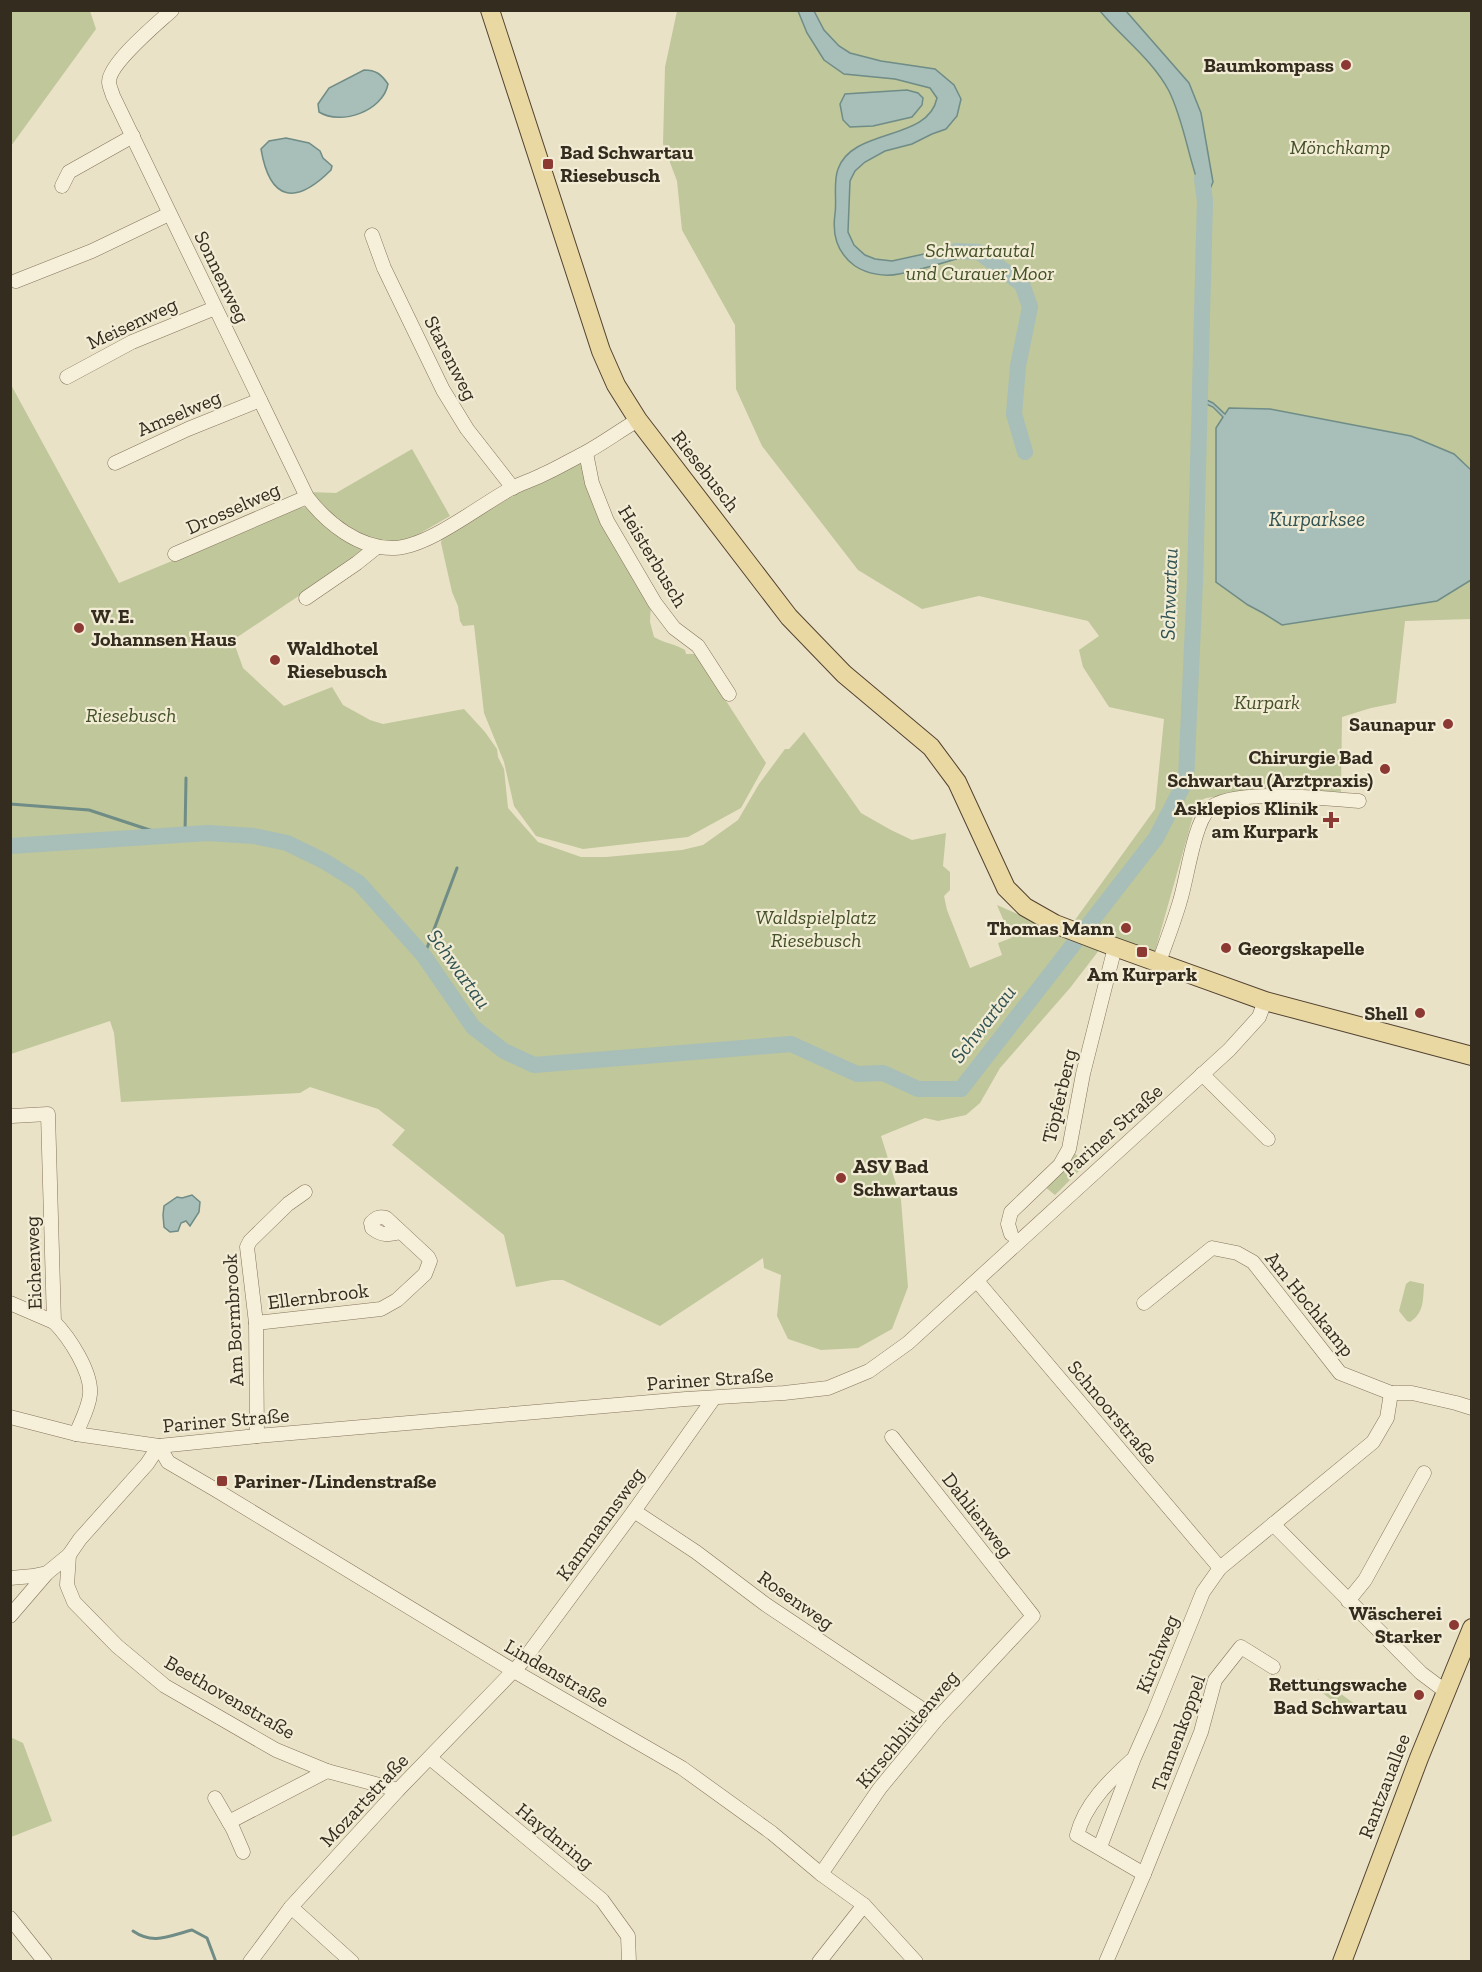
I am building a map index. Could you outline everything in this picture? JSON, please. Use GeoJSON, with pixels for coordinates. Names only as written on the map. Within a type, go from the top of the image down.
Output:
{"type":"FeatureCollection","features":[{"type":"Feature","properties":{"kind":"main road","name":"Riesebusch"},"geometry":{"type":"LineString","coordinates":[[490,10],[601,351],[616,385],[638,420],[789,617],[844,674],[931,747],[957,782],[1006,888],[1025,907],[1039,916],[1115,947]]}},
{"type":"Feature","properties":{"kind":"main road"},"geometry":{"type":"LineString","coordinates":[[1115,947],[1265,1001],[1472,1056]]}},
{"type":"Feature","properties":{"kind":"main road","name":"Rantzauallee"},"geometry":{"type":"LineString","coordinates":[[1342,1962],[1445,1691],[1470,1638]]}},
{"type":"Feature","properties":{"kind":"street","name":"Sonnenweg"},"geometry":{"type":"LineString","coordinates":[[172,10],[141,38],[112,70],[109,82],[113,96],[307,496],[317,510],[334,525],[377,548],[403,547],[417,543],[513,488],[586,453],[638,420]]}},
{"type":"Feature","properties":{"kind":"street"},"geometry":{"type":"LineString","coordinates":[[62,186],[69,172],[133,136]]}},
{"type":"Feature","properties":{"kind":"street"},"geometry":{"type":"LineString","coordinates":[[16,281],[92,251],[169,214]]}},
{"type":"Feature","properties":{"kind":"street","name":"Starenweg"},"geometry":{"type":"LineString","coordinates":[[372,235],[384,268],[442,390],[467,429],[513,488]]}},
{"type":"Feature","properties":{"kind":"street","name":"Meisenweg"},"geometry":{"type":"LineString","coordinates":[[67,377],[132,342],[215,308]]}},
{"type":"Feature","properties":{"kind":"street","name":"Amselweg"},"geometry":{"type":"LineString","coordinates":[[115,463],[188,429],[260,400]]}},
{"type":"Feature","properties":{"kind":"street","name":"Heisterbusch"},"geometry":{"type":"LineString","coordinates":[[586,453],[592,483],[607,521],[654,603],[674,628],[698,646],[729,694]]}},
{"type":"Feature","properties":{"kind":"street","name":"Drosselweg"},"geometry":{"type":"LineString","coordinates":[[175,554],[307,496]]}},
{"type":"Feature","properties":{"kind":"street"},"geometry":{"type":"LineString","coordinates":[[306,598],[377,548]]}},
{"type":"Feature","properties":{"kind":"street"},"geometry":{"type":"LineString","coordinates":[[1159,962],[1180,900],[1194,842],[1208,810],[1233,798],[1291,796],[1359,801]]}},
{"type":"Feature","properties":{"kind":"street","name":"Töpferberg"},"geometry":{"type":"LineString","coordinates":[[1011,1234],[1008,1224],[1011,1212],[1060,1165],[1069,1149],[1083,1074],[1115,947]]}},
{"type":"Feature","properties":{"kind":"street","name":"Pariner Straße"},"geometry":{"type":"LineString","coordinates":[[10,1417],[76,1434],[159,1446],[828,1388],[869,1371],[908,1343],[1229,1050],[1259,1017],[1265,1001]]}},
{"type":"Feature","properties":{"kind":"street"},"geometry":{"type":"LineString","coordinates":[[1202,1074],[1268,1139]]}},
{"type":"Feature","properties":{"kind":"street","name":"Eichenweg"},"geometry":{"type":"LineString","coordinates":[[12,1116],[48,1114],[54,1322],[69,1339],[90,1381],[89,1404],[76,1434]]}},
{"type":"Feature","properties":{"kind":"street","name":"Am Bormbrook"},"geometry":{"type":"LineString","coordinates":[[257,1436],[256,1323],[247,1247],[250,1240],[288,1204],[305,1192]]}},
{"type":"Feature","properties":{"kind":"street","name":"Ellernbrook"},"geometry":{"type":"LineString","coordinates":[[256,1323],[357,1312],[381,1308],[397,1300],[425,1274],[430,1261],[400,1232]]}},
{"type":"Feature","properties":{"kind":"street","name":"Am Hochkamp"},"geometry":{"type":"LineString","coordinates":[[1144,1303],[1212,1248],[1237,1253],[1253,1262],[1340,1373],[1391,1393],[1412,1393],[1472,1408]]}},
{"type":"Feature","properties":{"kind":"street","name":"Schnoorstraße"},"geometry":{"type":"LineString","coordinates":[[977,1281],[1220,1568]]}},
{"type":"Feature","properties":{"kind":"street"},"geometry":{"type":"LineString","coordinates":[[10,1303],[54,1322]]}},
{"type":"Feature","properties":{"kind":"street"},"geometry":{"type":"LineString","coordinates":[[1220,1568],[1373,1442],[1387,1418],[1391,1393]]}},
{"type":"Feature","properties":{"kind":"street","name":"Kammannsweg"},"geometry":{"type":"LineString","coordinates":[[514,1671],[634,1511],[714,1398]]}},
{"type":"Feature","properties":{"kind":"street","name":"Dahlienweg"},"geometry":{"type":"LineString","coordinates":[[892,1437],[1033,1616]]}},
{"type":"Feature","properties":{"kind":"street"},"geometry":{"type":"LineString","coordinates":[[10,1616],[47,1572],[69,1555],[80,1539],[147,1464],[159,1446]]}},
{"type":"Feature","properties":{"kind":"street","name":"Lindenstraße"},"geometry":{"type":"LineString","coordinates":[[159,1446],[168,1462],[514,1671],[682,1768],[772,1833],[821,1874],[864,1905],[916,1962]]}},
{"type":"Feature","properties":{"kind":"street"},"geometry":{"type":"LineString","coordinates":[[1348,1600],[1365,1580],[1424,1473]]}},
{"type":"Feature","properties":{"kind":"street","name":"Rosenweg"},"geometry":{"type":"LineString","coordinates":[[634,1511],[696,1552],[765,1604],[937,1719]]}},
{"type":"Feature","properties":{"kind":"street"},"geometry":{"type":"LineString","coordinates":[[1273,1524],[1421,1673],[1445,1691]]}},
{"type":"Feature","properties":{"kind":"street","name":"Beethovenstraße"},"geometry":{"type":"LineString","coordinates":[[69,1555],[67,1585],[74,1602],[117,1646],[165,1686],[276,1750],[327,1770],[399,1790]]}},
{"type":"Feature","properties":{"kind":"street","name":"Kirchweg"},"geometry":{"type":"LineString","coordinates":[[1100,1847],[1134,1758],[1203,1592],[1220,1568]]}},
{"type":"Feature","properties":{"kind":"street"},"geometry":{"type":"LineString","coordinates":[[10,1578],[47,1572]]}},
{"type":"Feature","properties":{"kind":"street","name":"Kirschblütenweg"},"geometry":{"type":"LineString","coordinates":[[821,1874],[880,1788],[937,1719],[1033,1616]]}},
{"type":"Feature","properties":{"kind":"street","name":"Tannenkoppel"},"geometry":{"type":"LineString","coordinates":[[1144,1874],[1202,1732],[1215,1680],[1241,1647],[1273,1667]]}},
{"type":"Feature","properties":{"kind":"street","name":"Mozartstraße"},"geometry":{"type":"LineString","coordinates":[[250,1962],[291,1907],[399,1790],[514,1671]]}},
{"type":"Feature","properties":{"kind":"street","name":"Haydnring"},"geometry":{"type":"LineString","coordinates":[[430,1758],[602,1900],[628,1936],[629,1962]]}},
{"type":"Feature","properties":{"kind":"street","name":"Kirchweg"},"geometry":{"type":"LineString","coordinates":[[1134,1758],[1109,1780],[1081,1819],[1077,1835],[1144,1874]]}},
{"type":"Feature","properties":{"kind":"street"},"geometry":{"type":"LineString","coordinates":[[229,1822],[327,1770]]}},
{"type":"Feature","properties":{"kind":"street"},"geometry":{"type":"LineString","coordinates":[[215,1798],[243,1852]]}},
{"type":"Feature","properties":{"kind":"street"},"geometry":{"type":"LineString","coordinates":[[1106,1962],[1144,1874]]}},
{"type":"Feature","properties":{"kind":"street"},"geometry":{"type":"LineString","coordinates":[[819,1962],[864,1905]]}},
{"type":"Feature","properties":{"kind":"street"},"geometry":{"type":"LineString","coordinates":[[291,1907],[352,1962]]}},
{"type":"Feature","properties":{"kind":"street"},"geometry":{"type":"LineString","coordinates":[[10,1918],[45,1962]]}},
{"type":"Feature","properties":{"kind":"green space"},"geometry":{"type":"Polygon","coordinates":[[[10,11],[90,11],[96,29],[11,146],[10,11]]]}},
{"type":"Feature","properties":{"kind":"green space","name":"Schwartautal und Curauer Moor"},"geometry":{"type":"Polygon","coordinates":[[[677,11],[1471,11],[1471,470],[1454,454],[1411,436],[1270,409],[1229,408],[1248,605],[1282,625],[1459,588],[1471,580],[1471,619],[1405,621],[1396,703],[1342,717],[1341,792],[1286,788],[1206,798],[1197,802],[1152,962],[1103,945],[1070,988],[1000,1068],[980,1103],[966,1115],[938,1121],[925,1118],[881,1136],[901,1200],[908,1287],[892,1329],[858,1348],[821,1350],[788,1339],[777,1316],[781,1275],[764,1268],[763,1258],[660,1326],[563,1280],[516,1287],[504,1235],[392,1145],[405,1130],[378,1109],[310,1087],[300,1093],[121,1102],[114,1033],[110,1021],[11,1054],[10,383],[119,583],[306,507],[367,550],[233,640],[243,668],[284,706],[332,687],[343,705],[370,720],[383,724],[464,709],[497,749],[504,769],[508,808],[538,842],[581,857],[682,850],[703,845],[738,820],[759,784],[785,749],[789,749],[804,732],[861,813],[912,840],[946,833],[943,866],[950,872],[950,890],[944,896],[947,910],[970,968],[1002,955],[998,943],[1011,938],[997,905],[1069,937],[1075,920],[1155,809],[1164,719],[1109,707],[1083,667],[1079,650],[1099,636],[1088,621],[979,596],[922,609],[858,570],[762,446],[736,389],[735,325],[682,230],[677,181],[663,144],[665,67],[677,11]]]}},
{"type":"Feature","properties":{"kind":"green space"},"geometry":{"type":"Polygon","coordinates":[[[412,449],[450,516],[412,538],[410,542],[377,544],[337,522],[309,492],[336,493],[412,449]]]}},
{"type":"Feature","properties":{"kind":"green space"},"geometry":{"type":"Polygon","coordinates":[[[578,463],[582,464],[651,604],[650,622],[654,637],[685,650],[686,654],[696,654],[766,763],[741,808],[688,837],[583,849],[536,836],[514,806],[504,762],[484,713],[474,625],[463,626],[460,621],[441,543],[442,537],[518,493],[578,463]]]}},
{"type":"Feature","properties":{"kind":"green space"},"geometry":{"type":"Polygon","coordinates":[[[1070,1149],[1086,1164],[1055,1195],[1044,1186],[1070,1149]]]}},
{"type":"Feature","properties":{"kind":"green space"},"geometry":{"type":"Polygon","coordinates":[[[1410,1281],[1424,1284],[1420,1310],[1410,1322],[1399,1311],[1406,1284],[1410,1281]]]}},
{"type":"Feature","properties":{"kind":"green space"},"geometry":{"type":"Polygon","coordinates":[[[1318,1679],[1325,1683],[1323,1686],[1337,1698],[1341,1694],[1356,1705],[1348,1715],[1315,1687],[1314,1684],[1318,1679]]]}},
{"type":"Feature","properties":{"kind":"green space"},"geometry":{"type":"Polygon","coordinates":[[[10,1737],[23,1743],[52,1821],[11,1837],[10,1737]]]}},
{"type":"Feature","properties":{"kind":"water"},"geometry":{"type":"Polygon","coordinates":[[[798,11],[814,11],[824,30],[839,46],[850,53],[881,61],[935,69],[954,85],[961,99],[957,116],[946,129],[912,144],[885,151],[865,162],[855,171],[850,181],[848,232],[854,245],[865,255],[892,261],[965,245],[979,252],[919,270],[888,275],[860,269],[844,255],[837,243],[834,229],[838,169],[846,156],[859,146],[920,122],[931,112],[937,98],[930,88],[895,79],[844,74],[824,60],[807,33],[798,11]]]}},
{"type":"Feature","properties":{"kind":"water"},"geometry":{"type":"Polygon","coordinates":[[[1100,11],[1126,11],[1189,83],[1201,113],[1213,182],[1205,201],[1180,118],[1169,91],[1154,69],[1100,11]]]}},
{"type":"Feature","properties":{"kind":"water"},"geometry":{"type":"Polygon","coordinates":[[[364,70],[378,73],[388,84],[385,94],[378,102],[360,113],[349,116],[328,116],[319,112],[318,104],[329,88],[364,70]]]}},
{"type":"Feature","properties":{"kind":"water"},"geometry":{"type":"Polygon","coordinates":[[[907,90],[918,93],[923,98],[922,105],[912,117],[873,126],[850,127],[843,120],[840,104],[845,94],[907,90]]]}},
{"type":"Feature","properties":{"kind":"water"},"geometry":{"type":"Polygon","coordinates":[[[286,138],[309,143],[320,151],[323,158],[332,166],[331,170],[318,181],[296,193],[278,188],[271,180],[261,149],[269,141],[286,138]]]}},
{"type":"Feature","properties":{"kind":"water","name":"Kurparksee"},"geometry":{"type":"Polygon","coordinates":[[[1200,397],[1213,403],[1225,414],[1229,408],[1270,409],[1411,436],[1454,454],[1471,470],[1471,580],[1437,601],[1282,625],[1248,605],[1216,582],[1216,428],[1223,417],[1213,407],[1200,401],[1200,397]]]}},
{"type":"Feature","properties":{"kind":"water"},"geometry":{"type":"Polygon","coordinates":[[[192,1195],[200,1202],[199,1212],[190,1226],[186,1221],[181,1223],[178,1231],[170,1232],[164,1227],[164,1206],[177,1197],[192,1195]]]}},
{"type":"Feature","properties":{"kind":"waterway","name":"Schwartau"},"geometry":{"type":"LineString","coordinates":[[10,846],[208,833],[254,836],[287,843],[324,861],[359,883],[424,956],[473,1027],[504,1051],[534,1065],[791,1044],[857,1074],[883,1073],[918,1089],[961,1089],[1156,838],[1186,780],[1195,581],[1205,201],[1202,179]]}},
{"type":"Feature","properties":{"kind":"waterway"},"geometry":{"type":"LineString","coordinates":[[956,251],[979,252],[1022,284],[1030,307],[1018,366],[1014,414],[1025,452]]}},
{"type":"Feature","properties":{"kind":"waterway"},"geometry":{"type":"LineString","coordinates":[[185,834],[186,778]]}},
{"type":"Feature","properties":{"kind":"waterway"},"geometry":{"type":"LineString","coordinates":[[10,804],[89,810],[165,835]]}},
{"type":"Feature","properties":{"kind":"waterway"},"geometry":{"type":"LineString","coordinates":[[424,956],[457,868]]}},
{"type":"Feature","properties":{"kind":"waterway"},"geometry":{"type":"LineString","coordinates":[[133,1931],[147,1938],[161,1938],[192,1930],[207,1938],[216,1962]]}},
{"type":"Feature","properties":{"kind":"place","name":"Baumkompass"},"geometry":{"type":"Point","coordinates":[1346,65]}},
{"type":"Feature","properties":{"kind":"place","name":"Bad Schwartau Riesebusch"},"geometry":{"type":"Point","coordinates":[548,164]}},
{"type":"Feature","properties":{"kind":"place","name":"W. E. Johannsen Haus"},"geometry":{"type":"Point","coordinates":[79,628]}},
{"type":"Feature","properties":{"kind":"place","name":"Waldhotel Riesebusch"},"geometry":{"type":"Point","coordinates":[275,660]}},
{"type":"Feature","properties":{"kind":"place","name":"Saunapur"},"geometry":{"type":"Point","coordinates":[1448,724]}},
{"type":"Feature","properties":{"kind":"place","name":"Chirurgie Bad Schwartau (Arztpraxis)"},"geometry":{"type":"Point","coordinates":[1385,769]}},
{"type":"Feature","properties":{"kind":"place","name":"Asklepios Klinik am Kurpark"},"geometry":{"type":"Point","coordinates":[1331,820]}},
{"type":"Feature","properties":{"kind":"place","name":"Thomas Mann"},"geometry":{"type":"Point","coordinates":[1126,928]}},
{"type":"Feature","properties":{"kind":"place","name":"Georgskapelle"},"geometry":{"type":"Point","coordinates":[1226,948]}},
{"type":"Feature","properties":{"kind":"place","name":"Am Kurpark"},"geometry":{"type":"Point","coordinates":[1142,952]}},
{"type":"Feature","properties":{"kind":"place","name":"Shell"},"geometry":{"type":"Point","coordinates":[1420,1013]}},
{"type":"Feature","properties":{"kind":"place","name":"ASV Bad Schwartaus"},"geometry":{"type":"Point","coordinates":[841,1178]}},
{"type":"Feature","properties":{"kind":"place","name":"Pariner-/Lindenstraße"},"geometry":{"type":"Point","coordinates":[222,1481]}},
{"type":"Feature","properties":{"kind":"place","name":"Wäscherei Starker"},"geometry":{"type":"Point","coordinates":[1454,1625]}},
{"type":"Feature","properties":{"kind":"place","name":"Rettungswache Bad Schwartau"},"geometry":{"type":"Point","coordinates":[1419,1695]}},
{"type":"Feature","properties":{"kind":"park label","name":"Mönchkamp"},"geometry":{"type":"Point","coordinates":[1340,147]}},
{"type":"Feature","properties":{"kind":"park label","name":"Kurpark"},"geometry":{"type":"Point","coordinates":[1267,702]}},
{"type":"Feature","properties":{"kind":"park label","name":"Waldspielplatz Riesebusch"},"geometry":{"type":"Point","coordinates":[816,928]}}]}
